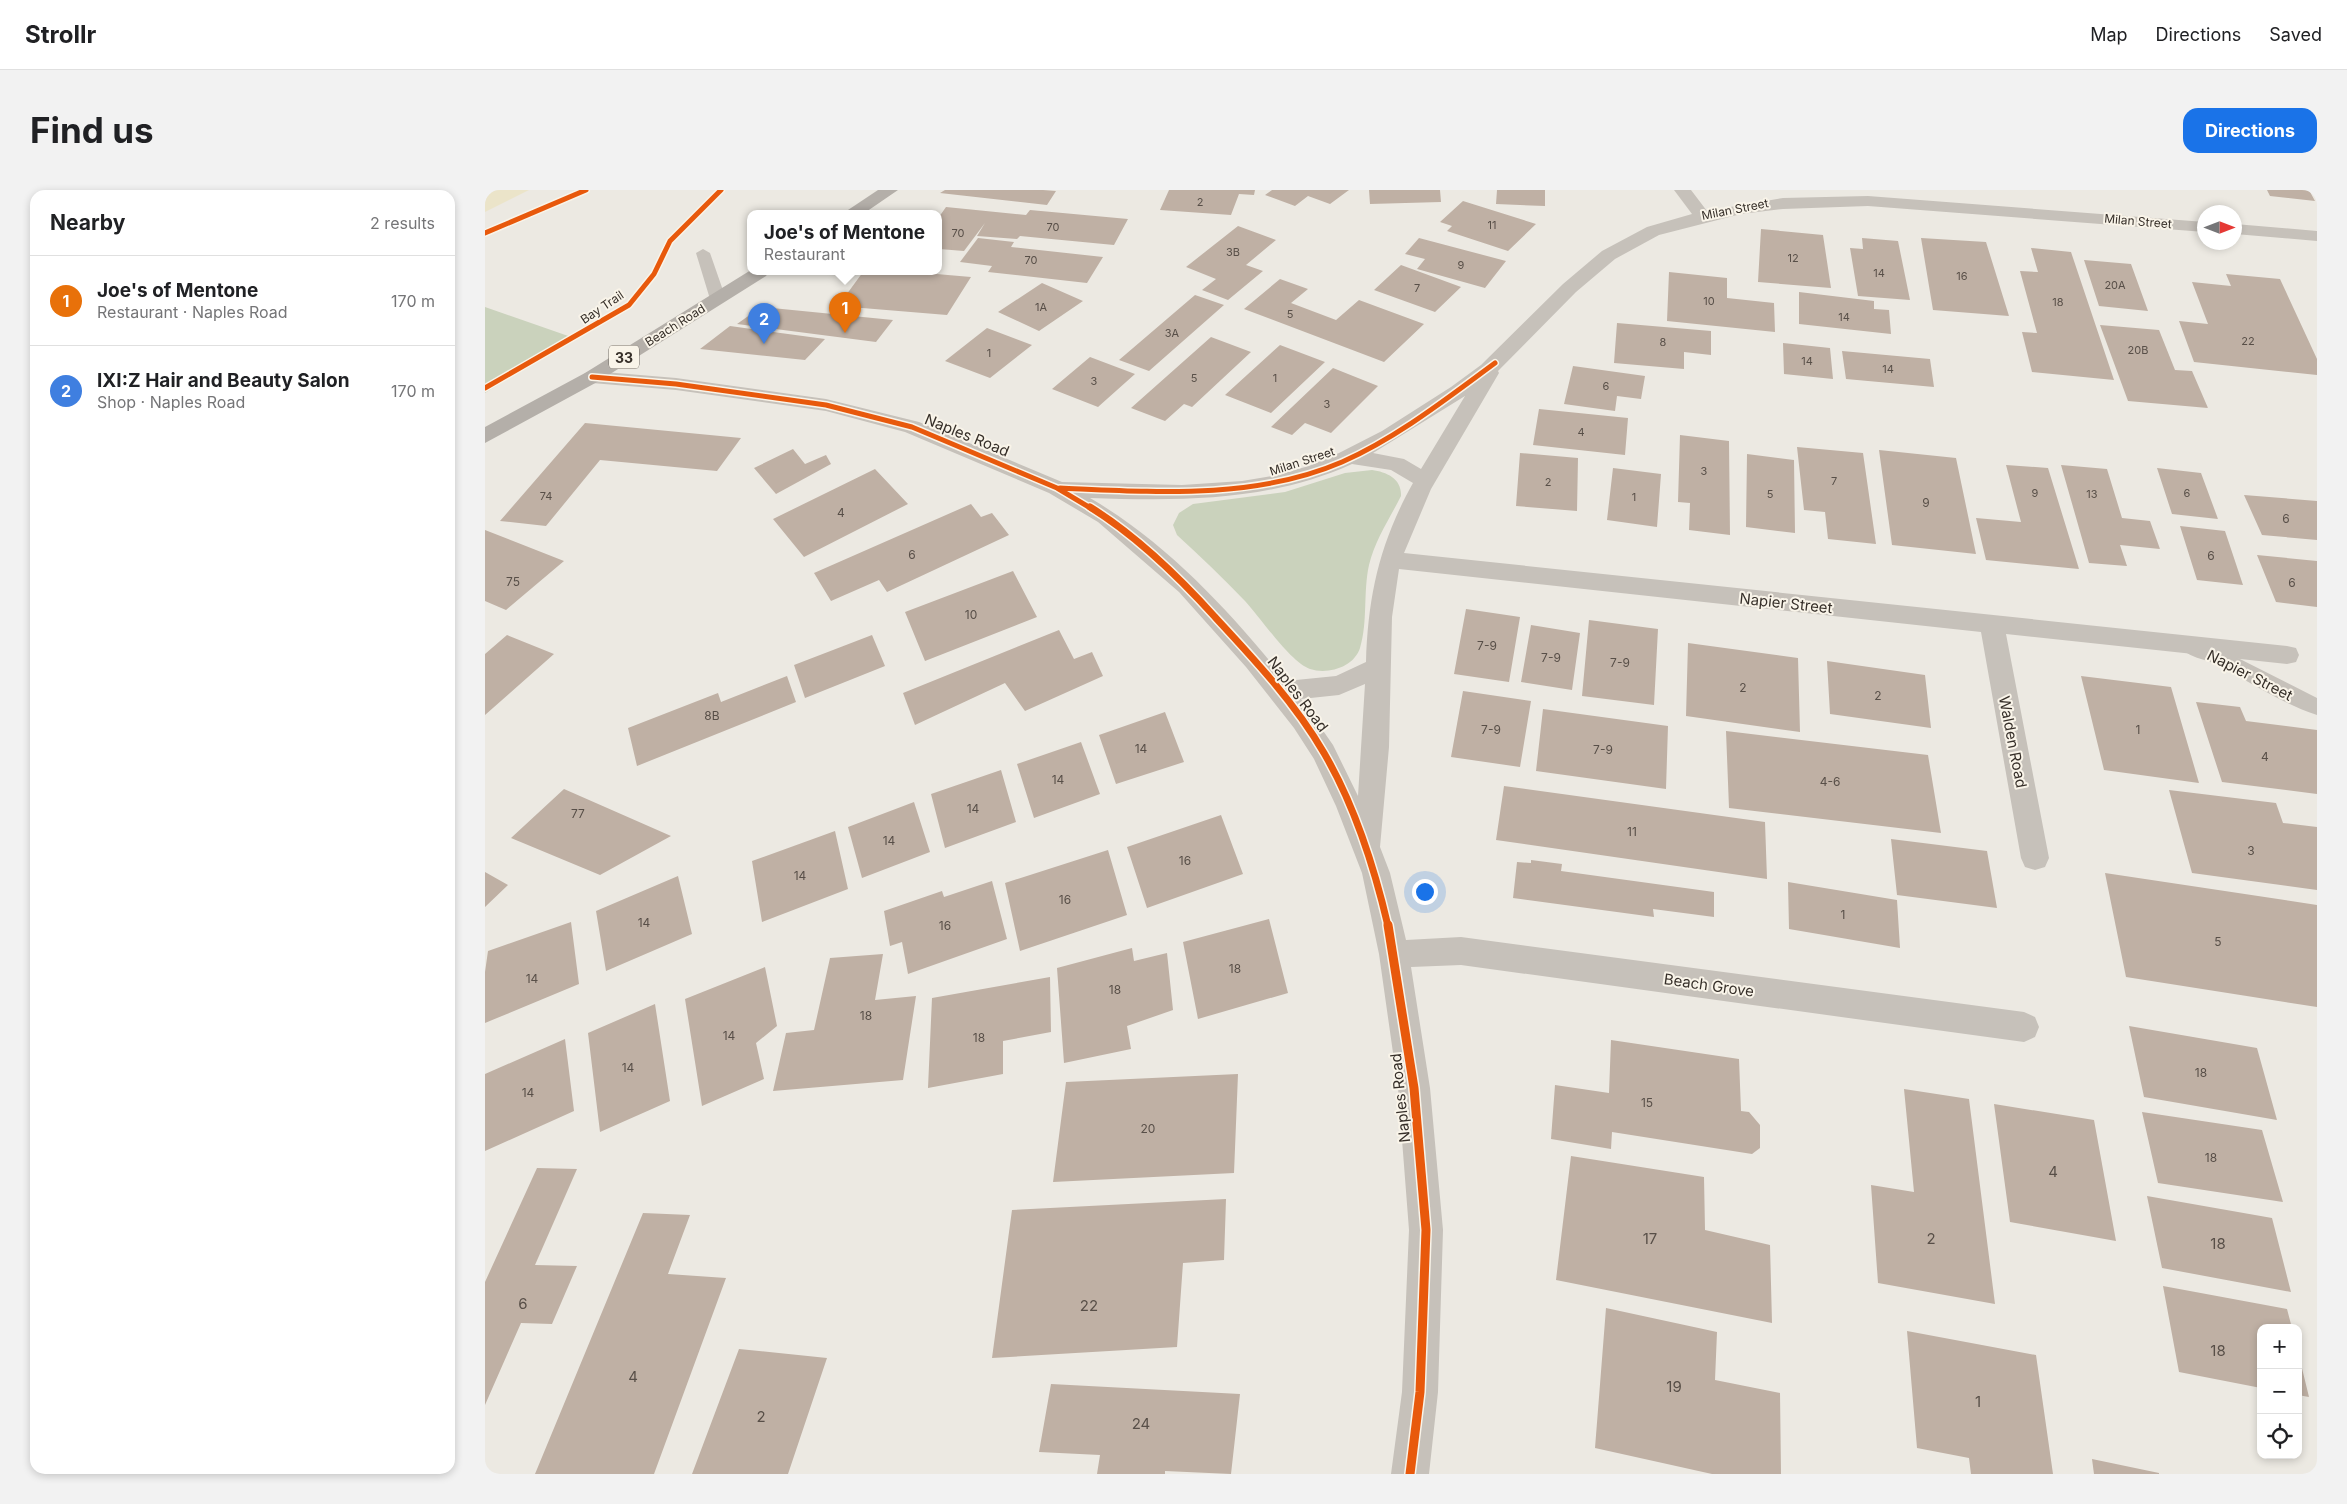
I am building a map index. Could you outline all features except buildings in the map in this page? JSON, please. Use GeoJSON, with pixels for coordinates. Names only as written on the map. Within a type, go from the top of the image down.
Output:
{"type":"FeatureCollection","features":[{"type":"Feature","properties":{"kind":"main road"},"geometry":{"type":"LineString","coordinates":[[858,210],[890,190]]}},
{"type":"Feature","properties":{"kind":"main road","name":"Beach Road"},"geometry":{"type":"LineString","coordinates":[[485,436],[592,377],[755,275]]}},
{"type":"Feature","properties":{"kind":"street"},"geometry":{"type":"LineString","coordinates":[[1682,190],[1701,215]]}},
{"type":"Feature","properties":{"kind":"street","name":"Milan Street"},"geometry":{"type":"LineString","coordinates":[[1057,488],[1177,493],[1229,489],[1269,484],[1302,476],[1351,457],[1378,443],[1438,405],[1495,363],[1549,307],[1600,261],[1649,233],[1701,215],[1755,204],[1824,198],[2016,204],[2197,226]]}},
{"type":"Feature","properties":{"kind":"street"},"geometry":{"type":"LineString","coordinates":[[2242,230],[2317,236]]}},
{"type":"Feature","properties":{"kind":"street","name":"Milan Street"},"geometry":{"type":"LineString","coordinates":[[1367,850],[1376,747],[1382,599],[1391,560],[1404,524],[1426,482],[1495,363]]}},
{"type":"Feature","properties":{"kind":"street","name":"Naples Road"},"geometry":{"type":"LineString","coordinates":[[592,377],[677,384],[826,405],[911,427],[1057,488],[1106,517],[1153,554],[1222,623],[1281,692],[1324,753],[1350,806],[1376,873],[1395,954],[1413,1088],[1427,1230],[1420,1392],[1410,1474]]}},
{"type":"Feature","properties":{"kind":"street","name":"Milan Street"},"geometry":{"type":"LineString","coordinates":[[1351,457],[1396,464],[1426,482]]}},
{"type":"Feature","properties":{"kind":"street","name":"Napier Street"},"geometry":{"type":"LineString","coordinates":[[1391,560],[2287,655]]}},
{"type":"Feature","properties":{"kind":"street","name":"Walden Road"},"geometry":{"type":"LineString","coordinates":[[1992,625],[2035,858]]}},
{"type":"Feature","properties":{"kind":"street"},"geometry":{"type":"LineString","coordinates":[[1281,692],[1339,685],[1379,667]]}},
{"type":"Feature","properties":{"kind":"street","name":"Beach Grove"},"geometry":{"type":"LineString","coordinates":[[1395,954],[1461,951],[2024,1028]]}},
{"type":"Feature","properties":{"kind":"lane"},"geometry":{"type":"LineString","coordinates":[[703,253],[718,299]]}},
{"type":"Feature","properties":{"kind":"lane","name":"Napier Street"},"geometry":{"type":"LineString","coordinates":[[2182,644],[2217,656],[2294,698],[2317,707]]}},
{"type":"Feature","properties":{"kind":"green space"},"geometry":{"type":"Polygon","coordinates":[[[485,307],[574,338],[485,393],[485,307]]]}},
{"type":"Feature","properties":{"kind":"green space"},"geometry":{"type":"Polygon","coordinates":[[[1372,470],[1393,477],[1399,485],[1401,496],[1379,538],[1369,565],[1364,628],[1360,648],[1352,660],[1339,668],[1325,671],[1310,669],[1302,665],[1285,649],[1245,601],[1177,535],[1173,525],[1179,513],[1193,504],[1285,492],[1345,473],[1372,470]]]}},
{"type":"Feature","properties":{"kind":"sand"},"geometry":{"type":"Polygon","coordinates":[[[485,190],[529,190],[485,212],[485,190]]]}},
{"type":"Feature","properties":{"kind":"cycle path"},"geometry":{"type":"LineString","coordinates":[[485,233],[586,190]]}},
{"type":"Feature","properties":{"kind":"cycle path","name":"Bay Trail"},"geometry":{"type":"LineString","coordinates":[[485,388],[561,346],[629,305],[654,274],[670,241],[721,190]]}},
{"type":"Feature","properties":{"kind":"cycle path"},"geometry":{"type":"LineString","coordinates":[[1060,488],[1142,491],[1223,489],[1263,484],[1302,475],[1341,462],[1379,443],[1424,415],[1495,363]]}},
{"type":"Feature","properties":{"kind":"cycle path"},"geometry":{"type":"LineString","coordinates":[[592,377],[676,384],[826,405],[912,427],[1057,488],[1106,517],[1152,554],[1187,586],[1255,660],[1303,721],[1324,753],[1350,806],[1376,873],[1394,954],[1414,1088],[1426,1230],[1420,1392],[1410,1474]]}},
{"type":"Feature","properties":{"kind":"place","name":"Joe's of Mentone"},"geometry":{"type":"Point","coordinates":[845,333]}},
{"type":"Feature","properties":{"kind":"place","name":"IXI:Z Hair and Beauty Salon"},"geometry":{"type":"Point","coordinates":[764,344]}}]}
